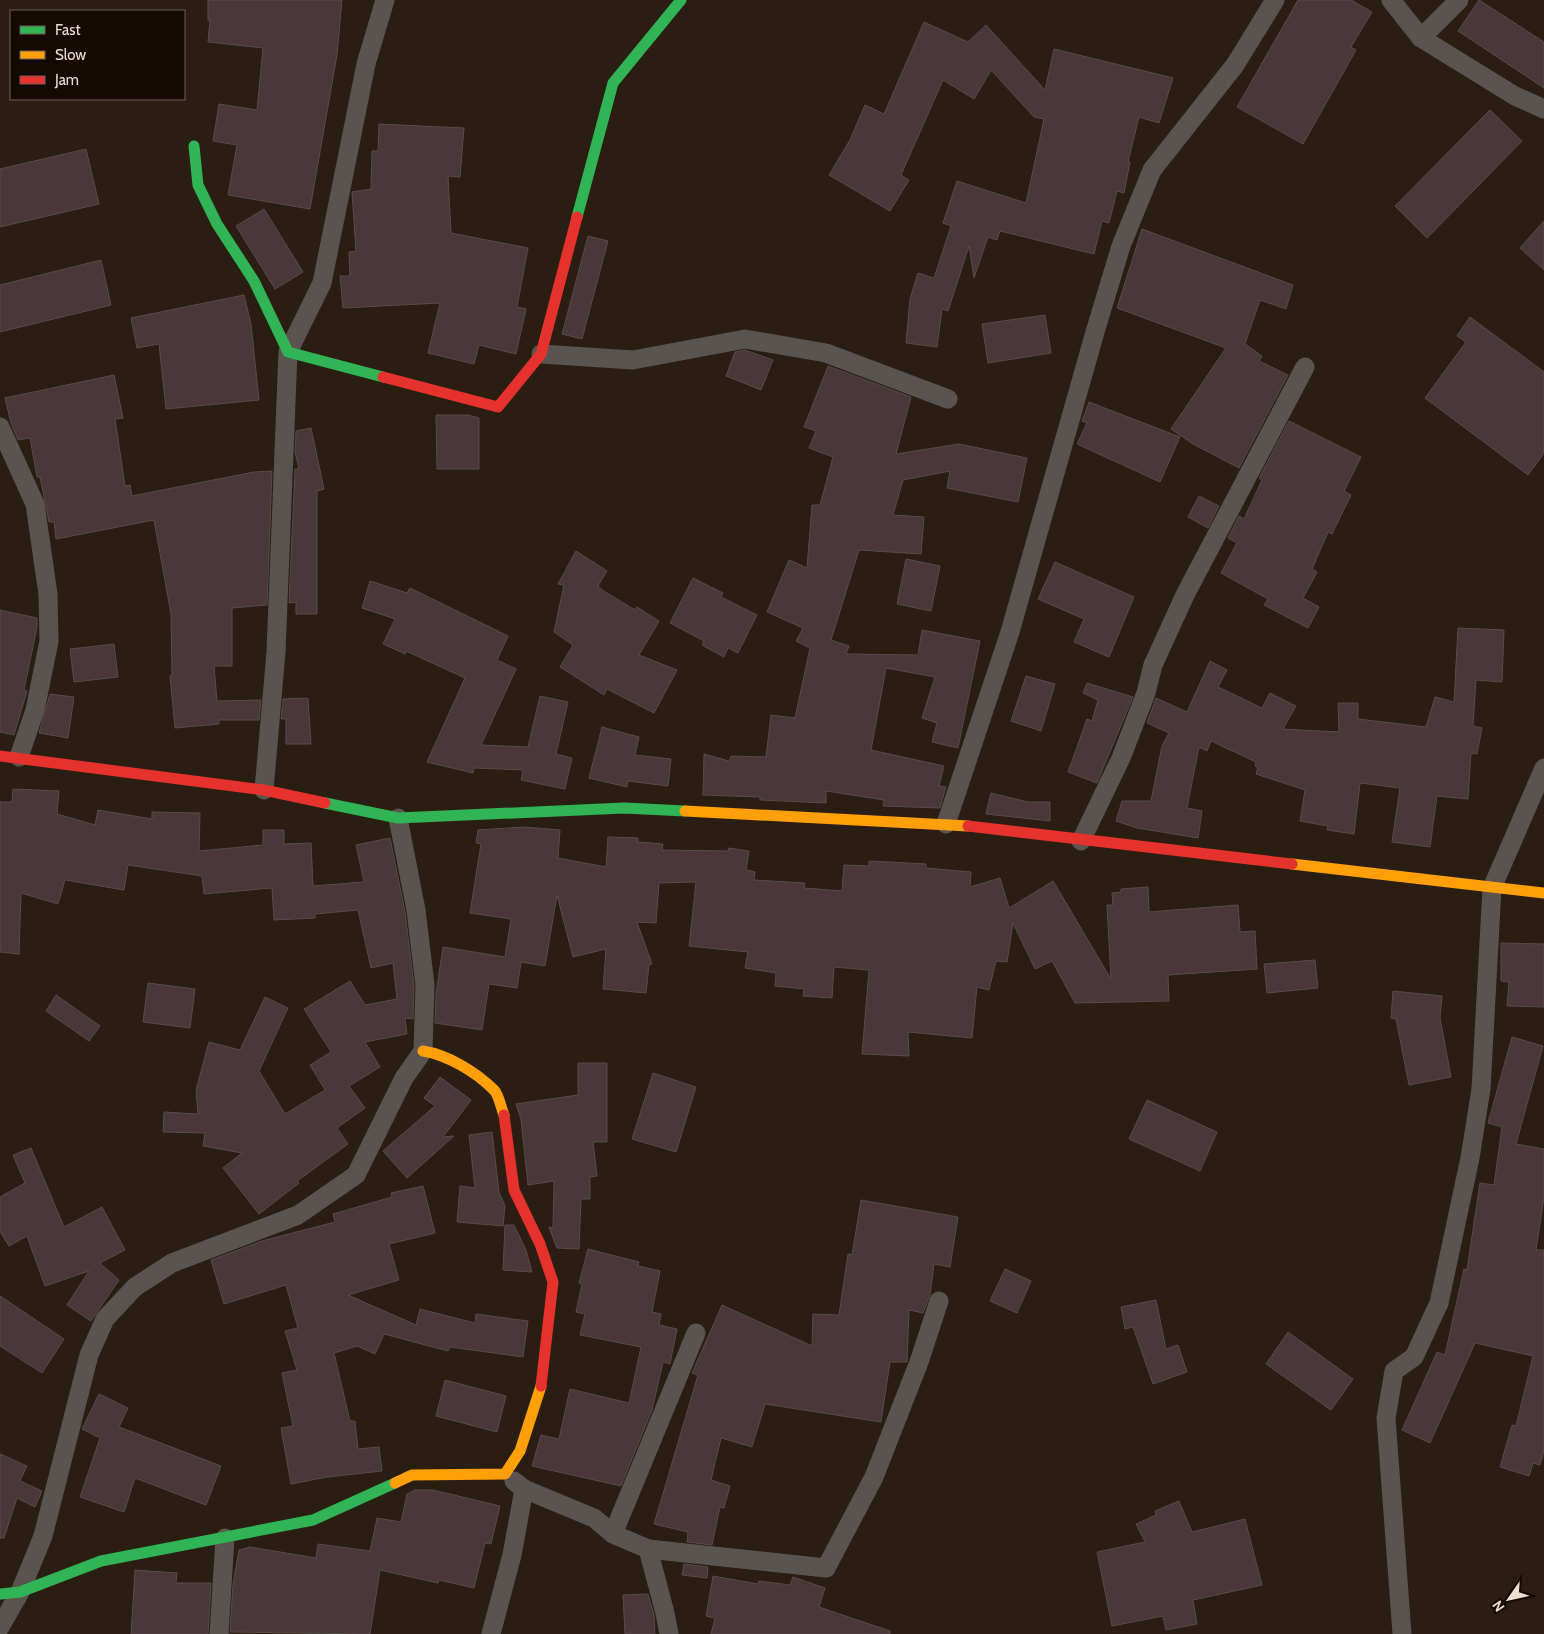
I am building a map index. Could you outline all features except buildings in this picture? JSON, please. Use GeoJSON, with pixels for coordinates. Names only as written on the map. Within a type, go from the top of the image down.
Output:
{"type":"FeatureCollection","features":[{"type":"Feature","properties":{"kind":"street"},"geometry":{"type":"LineString","coordinates":[[264,790],[276,652],[288,352],[322,283],[366,64],[385,0]]}},
{"type":"Feature","properties":{"kind":"street"},"geometry":{"type":"LineString","coordinates":[[194,146],[198,185],[217,224],[254,281],[288,352],[498,407],[541,354],[613,83],[681,0]]}},
{"type":"Feature","properties":{"kind":"street"},"geometry":{"type":"LineString","coordinates":[[946,824],[1010,632],[1095,332],[1125,238],[1152,170],[1234,65],[1275,0]]}},
{"type":"Feature","properties":{"kind":"street"},"geometry":{"type":"LineString","coordinates":[[1390,0],[1421,38],[1515,96],[1544,109]]}},
{"type":"Feature","properties":{"kind":"street"},"geometry":{"type":"LineString","coordinates":[[1421,38],[1458,0]]}},
{"type":"Feature","properties":{"kind":"street"},"geometry":{"type":"LineString","coordinates":[[541,354],[633,360],[745,339],[826,352],[948,399]]}},
{"type":"Feature","properties":{"kind":"street"},"geometry":{"type":"LineString","coordinates":[[1081,841],[1121,758],[1146,693],[1153,665],[1185,594],[1305,367]]}},
{"type":"Feature","properties":{"kind":"street"},"geometry":{"type":"LineString","coordinates":[[0,427],[35,504],[48,594],[49,641],[35,710],[19,757]]}},
{"type":"Feature","properties":{"kind":"street"},"geometry":{"type":"LineString","coordinates":[[0,756],[264,790],[398,818],[624,808],[946,824],[1544,893]]}},
{"type":"Feature","properties":{"kind":"street"},"geometry":{"type":"LineString","coordinates":[[1402,1634],[1386,1418],[1394,1371],[1414,1357],[1439,1303],[1470,1158],[1481,1090],[1492,888],[1544,768]]}},
{"type":"Feature","properties":{"kind":"street"},"geometry":{"type":"LineString","coordinates":[[0,1627],[20,1592],[43,1536],[89,1355],[105,1320],[134,1287],[172,1263],[298,1215],[356,1175],[404,1078],[423,1051],[425,985],[416,910],[398,818]]}},
{"type":"Feature","properties":{"kind":"street"},"geometry":{"type":"LineString","coordinates":[[423,1051],[437,1053],[452,1059],[495,1091],[506,1121],[514,1190],[540,1244],[552,1282],[542,1382],[520,1451],[505,1474]]}},
{"type":"Feature","properties":{"kind":"street"},"geometry":{"type":"LineString","coordinates":[[0,1594],[20,1592],[101,1561],[313,1520],[412,1475],[505,1474],[524,1489],[594,1518],[613,1534],[648,1548],[826,1568],[874,1477],[919,1362],[939,1301]]}},
{"type":"Feature","properties":{"kind":"street"},"geometry":{"type":"LineString","coordinates":[[613,1534],[696,1333]]}},
{"type":"Feature","properties":{"kind":"street"},"geometry":{"type":"LineString","coordinates":[[491,1634],[512,1554],[524,1489]]}},
{"type":"Feature","properties":{"kind":"street"},"geometry":{"type":"LineString","coordinates":[[220,1634],[226,1538]]}},
{"type":"Feature","properties":{"kind":"street"},"geometry":{"type":"LineString","coordinates":[[648,1548],[669,1634]]}},
{"type":"Feature","properties":{"kind":"traffic: fast"},"geometry":{"type":"LineString","coordinates":[[577,217],[613,83],[681,0]]}},
{"type":"Feature","properties":{"kind":"traffic: fast"},"geometry":{"type":"LineString","coordinates":[[194,146],[198,185],[217,224],[254,281],[288,352],[383,377]]}},
{"type":"Feature","properties":{"kind":"traffic: fast"},"geometry":{"type":"LineString","coordinates":[[325,803],[398,818],[624,808],[685,811]]}},
{"type":"Feature","properties":{"kind":"traffic: fast"},"geometry":{"type":"LineString","coordinates":[[0,1594],[20,1592],[101,1561],[313,1520],[395,1483]]}},
{"type":"Feature","properties":{"kind":"traffic: slow"},"geometry":{"type":"LineString","coordinates":[[685,811],[968,826]]}},
{"type":"Feature","properties":{"kind":"traffic: slow"},"geometry":{"type":"LineString","coordinates":[[1292,864],[1544,893]]}},
{"type":"Feature","properties":{"kind":"traffic: slow"},"geometry":{"type":"LineString","coordinates":[[423,1051],[452,1060],[487,1083],[496,1092],[504,1115]]}},
{"type":"Feature","properties":{"kind":"traffic: slow"},"geometry":{"type":"LineString","coordinates":[[395,1483],[412,1475],[505,1474],[520,1451],[541,1386]]}},
{"type":"Feature","properties":{"kind":"traffic: jam"},"geometry":{"type":"LineString","coordinates":[[383,377],[498,407],[541,354],[577,217]]}},
{"type":"Feature","properties":{"kind":"traffic: jam"},"geometry":{"type":"LineString","coordinates":[[0,756],[264,790],[325,803]]}},
{"type":"Feature","properties":{"kind":"traffic: jam"},"geometry":{"type":"LineString","coordinates":[[968,826],[1292,864]]}},
{"type":"Feature","properties":{"kind":"traffic: jam"},"geometry":{"type":"LineString","coordinates":[[504,1115],[514,1190],[540,1244],[553,1282],[541,1386]]}}]}
